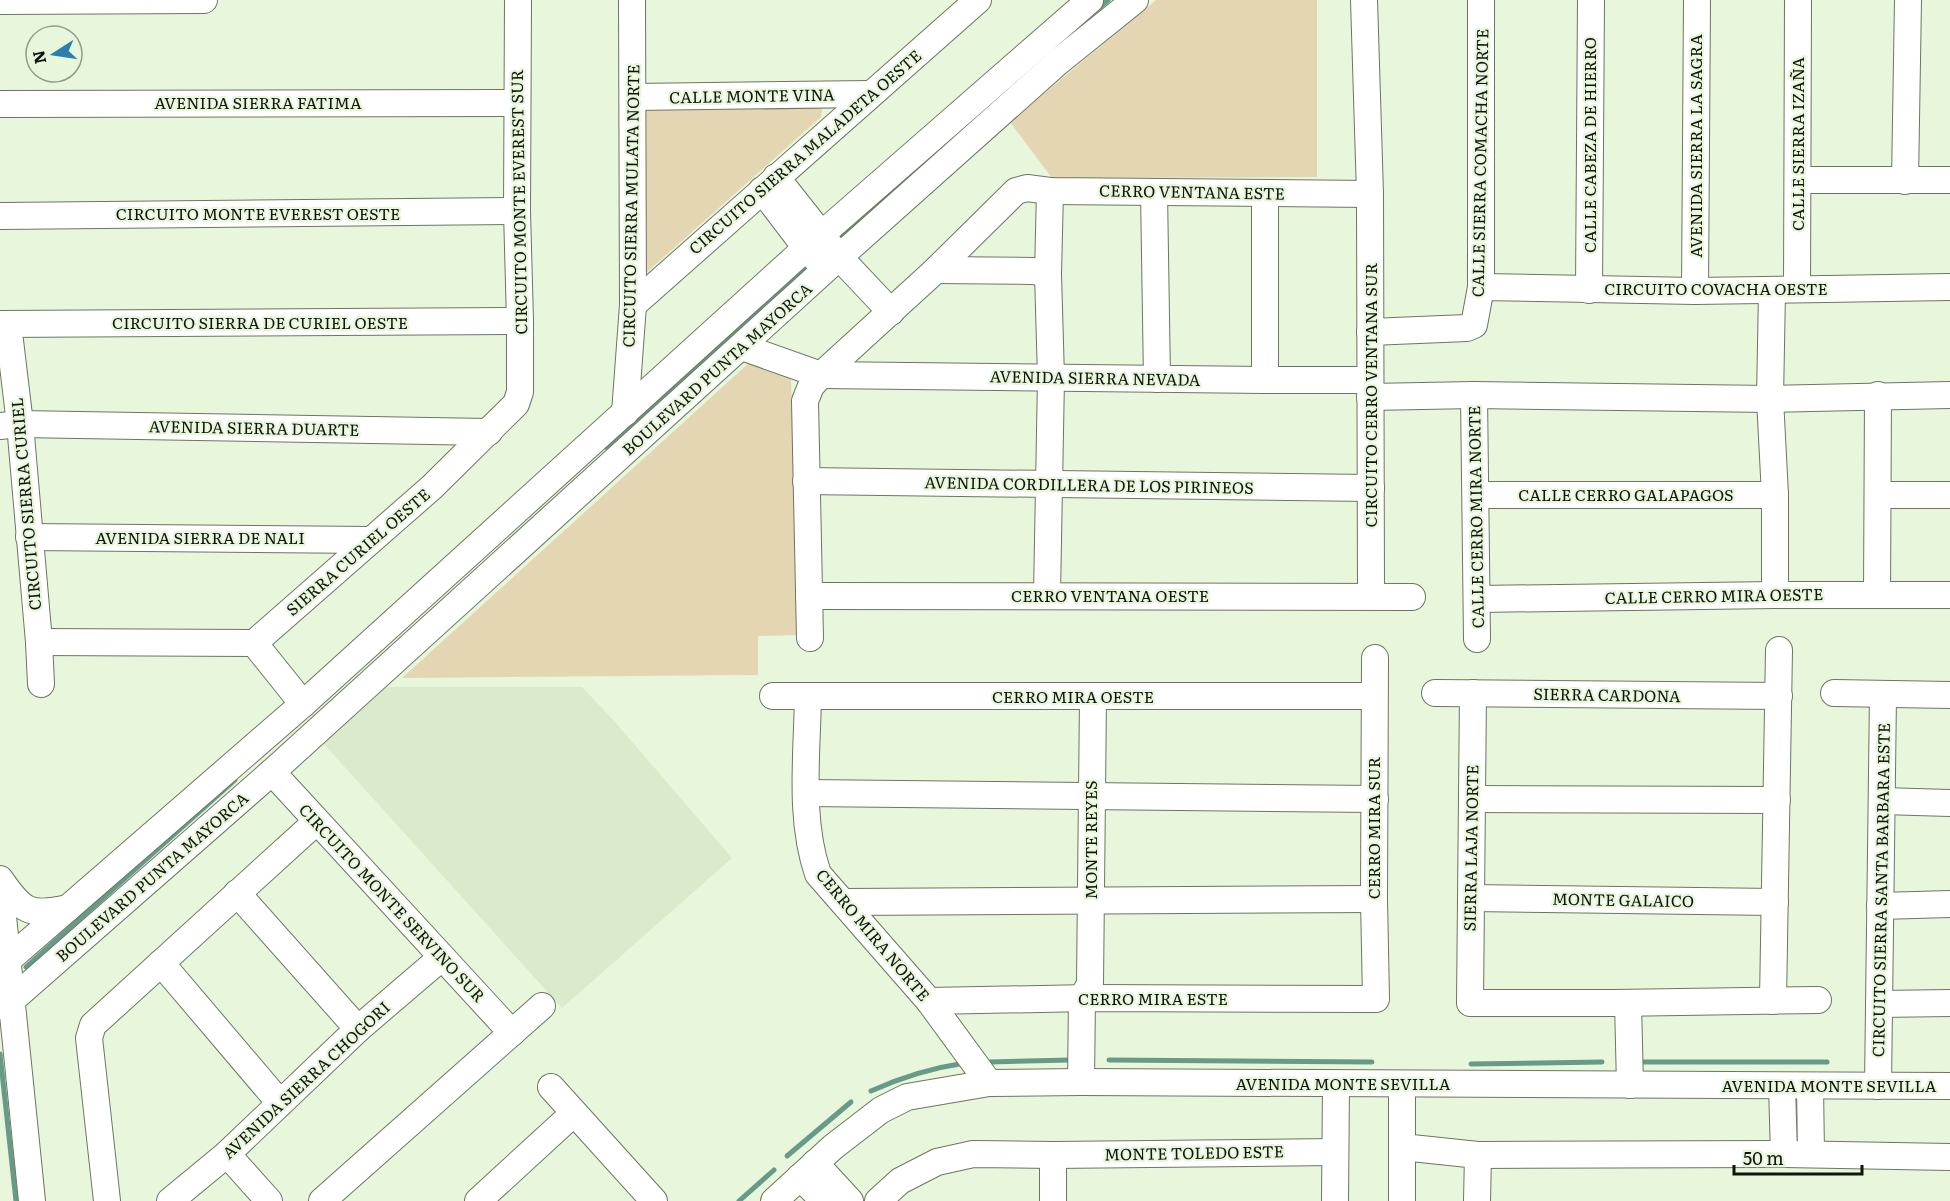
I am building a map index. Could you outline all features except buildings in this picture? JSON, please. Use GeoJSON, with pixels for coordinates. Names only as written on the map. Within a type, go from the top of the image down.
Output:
{"type":"FeatureCollection","features":[{"type":"Feature","properties":{"kind":"street"},"geometry":{"type":"LineString","coordinates":[[0,0],[204,0]]}},
{"type":"Feature","properties":{"kind":"street","name":"CIRCUITO MONTE EVEREST SUR"},"geometry":{"type":"LineString","coordinates":[[516,404],[520,392],[517,211],[518,0]]}},
{"type":"Feature","properties":{"kind":"street","name":"CIRCUITO SIERRA MULATA NORTE"},"geometry":{"type":"LineString","coordinates":[[625,413],[633,305],[632,0]]}},
{"type":"Feature","properties":{"kind":"street","name":"CIRCUITO SIERRA MALADETA OESTE"},"geometry":{"type":"LineString","coordinates":[[633,305],[978,0]]}},
{"type":"Feature","properties":{"kind":"street","name":"BOULEVARD PUNTA MAYORCA"},"geometry":{"type":"LineString","coordinates":[[4,964],[303,704],[814,241],[1090,0]]}},
{"type":"Feature","properties":{"kind":"street","name":"BOULEVARD PUNTA MAYORCA"},"geometry":{"type":"LineString","coordinates":[[6,1003],[272,772],[1058,62],[1136,0]]}},
{"type":"Feature","properties":{"kind":"street","name":"CIRCUITO CERRO VENTANA SUR"},"geometry":{"type":"LineString","coordinates":[[1364,0],[1370,194],[1371,595]]}},
{"type":"Feature","properties":{"kind":"street","name":"CALLE SIERRA COMACHA NORTE"},"geometry":{"type":"LineString","coordinates":[[1370,332],[1467,328],[1474,325],[1481,287],[1481,0]]}},
{"type":"Feature","properties":{"kind":"street","name":"CALLE CABEZA DE HIERRO"},"geometry":{"type":"LineString","coordinates":[[1589,290],[1590,0]]}},
{"type":"Feature","properties":{"kind":"street","name":"AVENIDA SIERRA LA SAGRA"},"geometry":{"type":"LineString","coordinates":[[1695,291],[1697,0]]}},
{"type":"Feature","properties":{"kind":"street","name":"CALLE SIERRA IZAÑA"},"geometry":{"type":"LineString","coordinates":[[1797,288],[1798,0]]}},
{"type":"Feature","properties":{"kind":"street"},"geometry":{"type":"LineString","coordinates":[[1905,181],[1908,0]]}},
{"type":"Feature","properties":{"kind":"street","name":"CALLE MONTE VINA"},"geometry":{"type":"LineString","coordinates":[[633,97],[871,94]]}},
{"type":"Feature","properties":{"kind":"street","name":"AVENIDA SIERRA FATIMA"},"geometry":{"type":"LineString","coordinates":[[0,104],[517,103]]}},
{"type":"Feature","properties":{"kind":"street"},"geometry":{"type":"LineString","coordinates":[[1799,180],[1950,180]]}},
{"type":"Feature","properties":{"kind":"street"},"geometry":{"type":"LineString","coordinates":[[769,184],[833,264],[884,318]]}},
{"type":"Feature","properties":{"kind":"street","name":"CERRO VENTANA ESTE"},"geometry":{"type":"LineString","coordinates":[[936,270],[1016,191],[1027,188],[1050,191],[1370,194]]}},
{"type":"Feature","properties":{"kind":"street"},"geometry":{"type":"LineString","coordinates":[[1047,596],[1051,378],[1048,274],[1050,191]]}},
{"type":"Feature","properties":{"kind":"street"},"geometry":{"type":"LineString","coordinates":[[1154,192],[1157,379]]}},
{"type":"Feature","properties":{"kind":"street"},"geometry":{"type":"LineString","coordinates":[[1265,193],[1265,380]]}},
{"type":"Feature","properties":{"kind":"street","name":"CIRCUITO MONTE EVEREST OESTE"},"geometry":{"type":"LineString","coordinates":[[0,216],[517,211]]}},
{"type":"Feature","properties":{"kind":"street"},"geometry":{"type":"LineString","coordinates":[[810,638],[805,401],[811,386],[936,270],[1034,271],[1048,274]]}},
{"type":"Feature","properties":{"kind":"street","name":"CIRCUITO COVACHA OESTE"},"geometry":{"type":"LineString","coordinates":[[1481,287],[1695,291],[1950,287]]}},
{"type":"Feature","properties":{"kind":"street"},"geometry":{"type":"LineString","coordinates":[[1772,291],[1770,399],[1775,495],[1775,595]]}},
{"type":"Feature","properties":{"kind":"street","name":"CIRCUITO SIERRA DE CURIEL OESTE"},"geometry":{"type":"LineString","coordinates":[[4,324],[520,321]]}},
{"type":"Feature","properties":{"kind":"street","name":"CIRCUITO SIERRA CURIEL"},"geometry":{"type":"LineString","coordinates":[[4,324],[9,414],[29,537],[41,684]]}},
{"type":"Feature","properties":{"kind":"street","name":"AVENIDA SIERRA NEVADA"},"geometry":{"type":"LineString","coordinates":[[742,347],[821,375],[1265,380],[1474,395],[1770,399],[1950,394]]}},
{"type":"Feature","properties":{"kind":"street","name":"CALLE CERRO MIRA NORTE"},"geometry":{"type":"LineString","coordinates":[[1474,395],[1477,639]]}},
{"type":"Feature","properties":{"kind":"street"},"geometry":{"type":"LineString","coordinates":[[1877,595],[1878,395]]}},
{"type":"Feature","properties":{"kind":"street","name":"SIERRA CURIEL OESTE"},"geometry":{"type":"LineString","coordinates":[[254,643],[432,487],[516,404]]}},
{"type":"Feature","properties":{"kind":"street","name":"AVENIDA SIERRA DUARTE"},"geometry":{"type":"LineString","coordinates":[[9,414],[489,432]]}},
{"type":"Feature","properties":{"kind":"street","name":"AVENIDA CORDILLERA DE LOS PIRINEOS"},"geometry":{"type":"LineString","coordinates":[[806,481],[1371,488]]}},
{"type":"Feature","properties":{"kind":"street","name":"CALLE CERRO GALAPAGOS"},"geometry":{"type":"LineString","coordinates":[[1476,495],[1775,495]]}},
{"type":"Feature","properties":{"kind":"street"},"geometry":{"type":"LineString","coordinates":[[1878,495],[1950,495]]}},
{"type":"Feature","properties":{"kind":"street","name":"AVENIDA SIERRA DE NALI"},"geometry":{"type":"LineString","coordinates":[[29,537],[370,540]]}},
{"type":"Feature","properties":{"kind":"street","name":"CERRO VENTANA OESTE"},"geometry":{"type":"LineString","coordinates":[[809,596],[1371,595],[1412,597]]}},
{"type":"Feature","properties":{"kind":"street","name":"CALLE CERRO MIRA OESTE"},"geometry":{"type":"LineString","coordinates":[[1478,599],[1950,595]]}},
{"type":"Feature","properties":{"kind":"street"},"geometry":{"type":"LineString","coordinates":[[39,642],[254,643],[303,704]]}},
{"type":"Feature","properties":{"kind":"street"},"geometry":{"type":"LineString","coordinates":[[1773,1001],[1779,650]]}},
{"type":"Feature","properties":{"kind":"street","name":"CERRO MIRA SUR"},"geometry":{"type":"LineString","coordinates":[[1374,658],[1376,999]]}},
{"type":"Feature","properties":{"kind":"street","name":"SIERRA CARDONA"},"geometry":{"type":"LineString","coordinates":[[1435,693],[1779,696]]}},
{"type":"Feature","properties":{"kind":"street","name":"SIERRA LAJA NORTE"},"geometry":{"type":"LineString","coordinates":[[1473,693],[1470,1003],[1621,1003]]}},
{"type":"Feature","properties":{"kind":"street"},"geometry":{"type":"LineString","coordinates":[[1834,693],[1950,695]]}},
{"type":"Feature","properties":{"kind":"street","name":"CIRCUITO SIERRA SANTA BARBARA ESTE"},"geometry":{"type":"LineString","coordinates":[[1878,1086],[1883,695]]}},
{"type":"Feature","properties":{"kind":"street","name":"CERRO MIRA OESTE"},"geometry":{"type":"LineString","coordinates":[[773,696],[1373,696]]}},
{"type":"Feature","properties":{"kind":"street","name":"CERRO MIRA NORTE"},"geometry":{"type":"LineString","coordinates":[[808,697],[807,793],[810,851],[818,874],[930,1001],[989,1083]]}},
{"type":"Feature","properties":{"kind":"street","name":"MONTE REYES"},"geometry":{"type":"LineString","coordinates":[[1089,1082],[1093,697]]}},
{"type":"Feature","properties":{"kind":"street"},"geometry":{"type":"LineString","coordinates":[[281,723],[302,744]]}},
{"type":"Feature","properties":{"kind":"street","name":"CIRCUITO MONTE SERVINO SUR"},"geometry":{"type":"LineString","coordinates":[[272,772],[512,1033]]}},
{"type":"Feature","properties":{"kind":"street"},"geometry":{"type":"LineString","coordinates":[[807,793],[1375,799]]}},
{"type":"Feature","properties":{"kind":"street"},"geometry":{"type":"LineString","coordinates":[[1472,799],[1777,800]]}},
{"type":"Feature","properties":{"kind":"street"},"geometry":{"type":"LineString","coordinates":[[1881,801],[1950,802]]}},
{"type":"Feature","properties":{"kind":"street"},"geometry":{"type":"LineString","coordinates":[[107,1201],[89,1038],[93,1025],[316,822]]}},
{"type":"Feature","properties":{"kind":"street"},"geometry":{"type":"LineString","coordinates":[[0,879],[14,899],[30,911],[46,913],[68,909]]}},
{"type":"Feature","properties":{"kind":"street"},"geometry":{"type":"LineString","coordinates":[[0,887],[6,1003],[32,1201]]}},
{"type":"Feature","properties":{"kind":"street"},"geometry":{"type":"LineString","coordinates":[[237,893],[358,1029]]}},
{"type":"Feature","properties":{"kind":"street","name":"MONTE GALAICO"},"geometry":{"type":"LineString","coordinates":[[1471,898],[1775,902]]}},
{"type":"Feature","properties":{"kind":"street"},"geometry":{"type":"LineString","coordinates":[[843,902],[1374,899]]}},
{"type":"Feature","properties":{"kind":"street"},"geometry":{"type":"LineString","coordinates":[[1880,906],[1950,904]]}},
{"type":"Feature","properties":{"kind":"street","name":"AVENIDA SIERRA CHOGORI"},"geometry":{"type":"LineString","coordinates":[[170,1201],[226,1154],[358,1029],[441,958]]}},
{"type":"Feature","properties":{"kind":"street"},"geometry":{"type":"LineString","coordinates":[[161,963],[280,1103]]}},
{"type":"Feature","properties":{"kind":"street","name":"CERRO MIRA ESTE"},"geometry":{"type":"LineString","coordinates":[[930,1001],[1090,993],[1376,999]]}},
{"type":"Feature","properties":{"kind":"street"},"geometry":{"type":"LineString","coordinates":[[1623,1085],[1621,1003],[1818,1000]]}},
{"type":"Feature","properties":{"kind":"street"},"geometry":{"type":"LineString","coordinates":[[1879,1004],[1950,1003]]}},
{"type":"Feature","properties":{"kind":"street"},"geometry":{"type":"LineString","coordinates":[[322,1201],[542,1006]]}},
{"type":"Feature","properties":{"kind":"street","name":"AVENIDA MONTE SEVILLA"},"geometry":{"type":"LineString","coordinates":[[774,1201],[881,1110],[907,1097],[989,1083],[1950,1086]]}},
{"type":"Feature","properties":{"kind":"street"},"geometry":{"type":"LineString","coordinates":[[1335,1201],[1336,1084]]}},
{"type":"Feature","properties":{"kind":"street"},"geometry":{"type":"LineString","coordinates":[[1402,1084],[1402,1201]]}},
{"type":"Feature","properties":{"kind":"street"},"geometry":{"type":"LineString","coordinates":[[1782,1086],[1784,1154]]}},
{"type":"Feature","properties":{"kind":"street"},"geometry":{"type":"LineString","coordinates":[[1810,1086],[1811,1154]]}},
{"type":"Feature","properties":{"kind":"street"},"geometry":{"type":"LineString","coordinates":[[552,1088],[648,1199]]}},
{"type":"Feature","properties":{"kind":"street"},"geometry":{"type":"LineString","coordinates":[[478,1201],[574,1113]]}},
{"type":"Feature","properties":{"kind":"street"},"geometry":{"type":"LineString","coordinates":[[1402,1147],[1478,1155],[1811,1154],[1950,1157]]}},
{"type":"Feature","properties":{"kind":"street","name":"MONTE TOLEDO ESTE"},"geometry":{"type":"LineString","coordinates":[[878,1201],[900,1181],[937,1162],[973,1154],[1335,1152]]}},
{"type":"Feature","properties":{"kind":"street"},"geometry":{"type":"LineString","coordinates":[[226,1154],[269,1201]]}},
{"type":"Feature","properties":{"kind":"street"},"geometry":{"type":"LineString","coordinates":[[1053,1155],[1053,1201]]}},
{"type":"Feature","properties":{"kind":"street"},"geometry":{"type":"LineString","coordinates":[[1477,1201],[1478,1155]]}},
{"type":"Feature","properties":{"kind":"street"},"geometry":{"type":"LineString","coordinates":[[808,1170],[824,1201]]}},
{"type":"Feature","properties":{"kind":"street"},"geometry":{"type":"LineString","coordinates":[[808,1170],[850,1201]]}},
{"type":"Feature","properties":{"kind":"shaded area"},"geometry":{"type":"Polygon","coordinates":[[[1156,0],[1317,0],[1317,177],[1052,178],[1010,122],[1156,0]]]}},
{"type":"Feature","properties":{"kind":"shaded area"},"geometry":{"type":"Polygon","coordinates":[[[818,106],[822,109],[821,117],[647,272],[641,270],[642,107],[818,106]]]}},
{"type":"Feature","properties":{"kind":"shaded area"},"geometry":{"type":"Polygon","coordinates":[[[750,362],[791,378],[797,635],[758,636],[758,675],[402,678],[750,362]]]}},
{"type":"Feature","properties":{"kind":"shaded area"},"geometry":{"type":"Polygon","coordinates":[[[387,687],[582,687],[732,858],[562,1008],[324,744],[387,687]]]}},
{"type":"Feature","properties":{"kind":"waterway"},"geometry":{"type":"LineString","coordinates":[[1096,10],[1108,0]]}},
{"type":"Feature","properties":{"kind":"waterway"},"geometry":{"type":"LineString","coordinates":[[839,239],[922,163]]}},
{"type":"Feature","properties":{"kind":"waterway"},"geometry":{"type":"LineString","coordinates":[[606,447],[811,262]]}},
{"type":"Feature","properties":{"kind":"waterway"},"geometry":{"type":"LineString","coordinates":[[26,967],[235,780]]}},
{"type":"Feature","properties":{"kind":"waterway"},"geometry":{"type":"LineString","coordinates":[[0,1054],[16,1201]]}},
{"type":"Feature","properties":{"kind":"waterway"},"geometry":{"type":"LineString","coordinates":[[990,1062],[1070,1060]]}},
{"type":"Feature","properties":{"kind":"waterway"},"geometry":{"type":"LineString","coordinates":[[1109,1060],[1372,1062]]}},
{"type":"Feature","properties":{"kind":"waterway"},"geometry":{"type":"LineString","coordinates":[[1471,1064],[1602,1062]]}},
{"type":"Feature","properties":{"kind":"waterway"},"geometry":{"type":"LineString","coordinates":[[1641,1062],[1827,1062]]}},
{"type":"Feature","properties":{"kind":"waterway"},"geometry":{"type":"LineString","coordinates":[[871,1091],[917,1074],[965,1063]]}},
{"type":"Feature","properties":{"kind":"waterway"},"geometry":{"type":"LineString","coordinates":[[787,1156],[851,1102]]}},
{"type":"Feature","properties":{"kind":"waterway"},"geometry":{"type":"LineString","coordinates":[[739,1201],[774,1170]]}}]}
